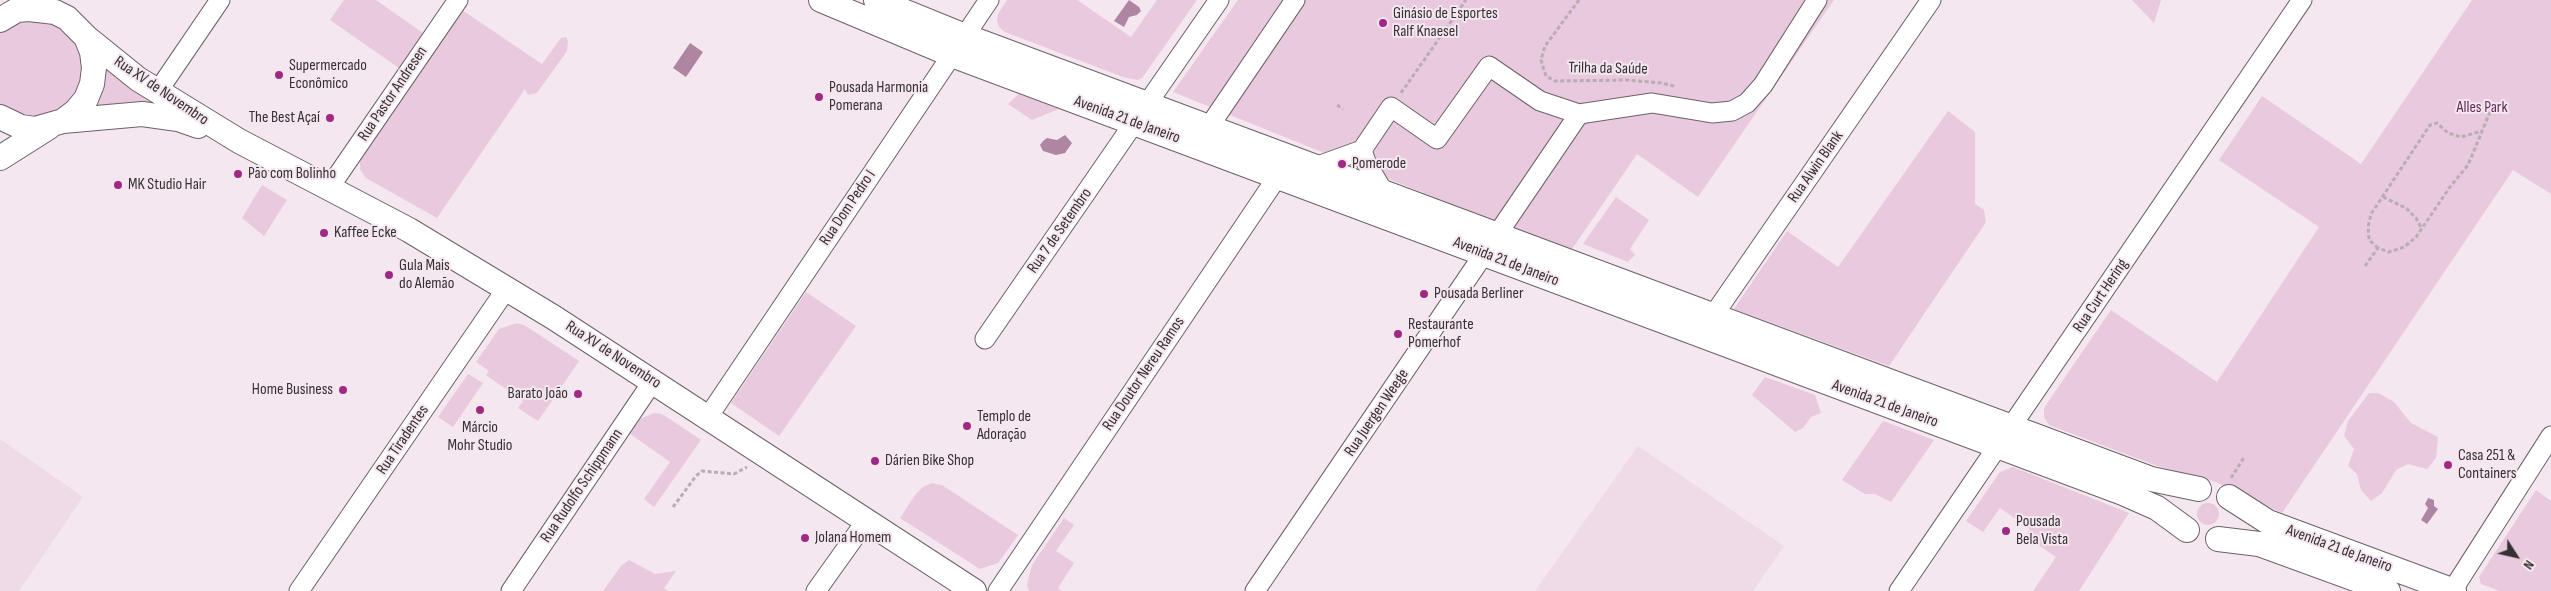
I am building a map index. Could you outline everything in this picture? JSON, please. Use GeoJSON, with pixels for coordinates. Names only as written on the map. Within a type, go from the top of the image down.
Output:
{"type":"FeatureCollection","features":[{"type":"Feature","properties":{"kind":"main road","name":"Avenida 21 de Janeiro"},"geometry":{"type":"LineString","coordinates":[[821,0],[958,45],[1492,245],[1700,334],[2005,436],[2151,480],[2199,488]]}},
{"type":"Feature","properties":{"kind":"main road","name":"Avenida 21 de Janeiro"},"geometry":{"type":"LineString","coordinates":[[876,0],[958,45]]}},
{"type":"Feature","properties":{"kind":"main road","name":"Rua XV de Novembro"},"geometry":{"type":"LineString","coordinates":[[6,13],[42,9],[55,12],[72,22],[86,37],[158,91],[239,141],[409,230],[507,288],[974,591]]}},
{"type":"Feature","properties":{"kind":"main road"},"geometry":{"type":"LineString","coordinates":[[0,158],[56,124],[81,105],[92,84],[94,68],[92,52],[86,37]]}},
{"type":"Feature","properties":{"kind":"main road","name":"Rua XV de Novembro"},"geometry":{"type":"LineString","coordinates":[[0,117],[21,127],[35,129],[124,114],[162,115],[239,141]]}},
{"type":"Feature","properties":{"kind":"main road","name":"Avenida 21 de Janeiro"},"geometry":{"type":"LineString","coordinates":[[1284,167],[1315,167],[1384,192],[1492,245],[1713,315],[2005,436],[2143,501],[2187,530]]}},
{"type":"Feature","properties":{"kind":"main road"},"geometry":{"type":"LineString","coordinates":[[2215,487],[2226,494],[2235,512],[2234,521],[2224,535],[2218,539],[2201,539],[2187,530],[2183,524],[2182,506],[2186,499],[2199,488],[2215,487]]}},
{"type":"Feature","properties":{"kind":"main road","name":"Avenida 21 de Janeiro"},"geometry":{"type":"LineString","coordinates":[[2226,494],[2268,522],[2453,591]]}},
{"type":"Feature","properties":{"kind":"main road","name":"Avenida 21 de Janeiro"},"geometry":{"type":"LineString","coordinates":[[2218,539],[2259,544],[2388,591]]}},
{"type":"Feature","properties":{"kind":"street"},"geometry":{"type":"LineString","coordinates":[[158,91],[220,0]]}},
{"type":"Feature","properties":{"kind":"street","name":"Rua Pastor Andresen"},"geometry":{"type":"LineString","coordinates":[[329,188],[458,0]]}},
{"type":"Feature","properties":{"kind":"street","name":"Rua Dom Pedro I"},"geometry":{"type":"LineString","coordinates":[[708,417],[989,0]]}},
{"type":"Feature","properties":{"kind":"street","name":"Rua 7 de Setembro"},"geometry":{"type":"LineString","coordinates":[[986,338],[1219,0]]}},
{"type":"Feature","properties":{"kind":"street"},"geometry":{"type":"LineString","coordinates":[[1202,137],[1295,0]]}},
{"type":"Feature","properties":{"kind":"street"},"geometry":{"type":"LineString","coordinates":[[1315,167],[1362,150],[1395,111],[1436,139],[1489,66],[1540,101],[1579,114],[1652,103],[1712,113],[1732,112],[1747,103],[1763,85],[1817,0]]}},
{"type":"Feature","properties":{"kind":"street","name":"Rua Alwin Blank"},"geometry":{"type":"LineString","coordinates":[[1700,334],[1932,0]]}},
{"type":"Feature","properties":{"kind":"street","name":"Rua Curt Hering"},"geometry":{"type":"LineString","coordinates":[[1899,591],[2302,0]]}},
{"type":"Feature","properties":{"kind":"street","name":"Rua Juergen Weege"},"geometry":{"type":"LineString","coordinates":[[1255,591],[1492,245],[1579,114]]}},
{"type":"Feature","properties":{"kind":"street"},"geometry":{"type":"LineString","coordinates":[[1362,150],[1366,162],[1384,192]]}},
{"type":"Feature","properties":{"kind":"street","name":"Rua Doutor Nereu Ramos"},"geometry":{"type":"LineString","coordinates":[[998,591],[1284,167]]}},
{"type":"Feature","properties":{"kind":"street","name":"Rua Tiradentes"},"geometry":{"type":"LineString","coordinates":[[299,591],[507,288]]}},
{"type":"Feature","properties":{"kind":"street","name":"Rua Rudolfo Schippmann"},"geometry":{"type":"LineString","coordinates":[[510,591],[653,381]]}},
{"type":"Feature","properties":{"kind":"street"},"geometry":{"type":"LineString","coordinates":[[2453,591],[2551,436]]}},
{"type":"Feature","properties":{"kind":"street"},"geometry":{"type":"LineString","coordinates":[[816,591],[866,521]]}},
{"type":"Feature","properties":{"kind":"path"},"geometry":{"type":"LineString","coordinates":[[1395,111],[1466,0]]}},
{"type":"Feature","properties":{"kind":"path","name":"Trilha da Saúde"},"geometry":{"type":"LineString","coordinates":[[1579,0],[1545,46],[1541,60],[1546,76],[1555,81],[1626,80],[1661,83],[1679,88]]}},
{"type":"Feature","properties":{"kind":"path"},"geometry":{"type":"LineString","coordinates":[[1337,105],[1343,109]]}},
{"type":"Feature","properties":{"kind":"path"},"geometry":{"type":"LineString","coordinates":[[2482,131],[2461,137],[2448,133],[2437,123],[2430,125],[2372,214],[2368,227],[2369,240],[2378,248],[2389,252],[2404,246],[2422,229],[2450,187],[2468,165],[2492,107]]}},
{"type":"Feature","properties":{"kind":"path"},"geometry":{"type":"LineString","coordinates":[[2383,197],[2406,208],[2416,218],[2422,229]]}},
{"type":"Feature","properties":{"kind":"path"},"geometry":{"type":"LineString","coordinates":[[2366,266],[2378,248]]}},
{"type":"Feature","properties":{"kind":"path"},"geometry":{"type":"LineString","coordinates":[[672,507],[702,471],[734,474],[742,472],[759,451]]}},
{"type":"Feature","properties":{"kind":"path"},"geometry":{"type":"LineString","coordinates":[[2226,494],[2245,456]]}},
{"type":"Feature","properties":{"kind":"shaded area"},"geometry":{"type":"Polygon","coordinates":[[[1129,0],[1139,7],[1141,11],[1137,15],[1129,17],[1124,27],[1114,21],[1129,0]]]}},
{"type":"Feature","properties":{"kind":"shaded area"},"geometry":{"type":"Polygon","coordinates":[[[690,43],[703,52],[686,77],[673,68],[690,43]]]}},
{"type":"Feature","properties":{"kind":"shaded area"},"geometry":{"type":"Polygon","coordinates":[[[1065,135],[1072,143],[1065,153],[1056,155],[1043,151],[1040,145],[1047,138],[1057,140],[1065,135]]]}},
{"type":"Feature","properties":{"kind":"shaded area"},"geometry":{"type":"Polygon","coordinates":[[[0,439],[83,497],[19,591],[0,591],[0,439]]]}},
{"type":"Feature","properties":{"kind":"shaded area"},"geometry":{"type":"Polygon","coordinates":[[[1638,446],[1784,546],[1753,591],[1535,591],[1638,446]]]}},
{"type":"Feature","properties":{"kind":"shaded area"},"geometry":{"type":"Polygon","coordinates":[[[2428,498],[2434,500],[2434,506],[2438,509],[2427,524],[2421,520],[2428,508],[2425,504],[2428,498]]]}},
{"type":"Feature","properties":{"kind":"green space"},"geometry":{"type":"Polygon","coordinates":[[[344,0],[376,0],[423,33],[399,68],[330,20],[344,0]]]}},
{"type":"Feature","properties":{"kind":"green space"},"geometry":{"type":"Polygon","coordinates":[[[1007,0],[1077,0],[1131,37],[1157,0],[1197,0],[1142,78],[1137,80],[1123,77],[1005,32],[999,27],[997,20],[998,14],[1007,0]]]}},
{"type":"Feature","properties":{"kind":"green space"},"geometry":{"type":"Polygon","coordinates":[[[1238,0],[1834,0],[1698,197],[1637,154],[1570,252],[1173,92],[1238,0]]]}},
{"type":"Feature","properties":{"kind":"green space"},"geometry":{"type":"Polygon","coordinates":[[[2132,0],[2161,0],[2154,23],[2132,0]]]}},
{"type":"Feature","properties":{"kind":"green space","name":"Alles Park"},"geometry":{"type":"Polygon","coordinates":[[[2472,0],[2551,0],[2551,194],[2513,170],[2282,513],[2216,482],[2160,467],[2049,425],[2044,417],[2044,408],[2111,310],[2217,382],[2319,227],[2219,160],[2262,96],[2361,164],[2472,0]]]}},
{"type":"Feature","properties":{"kind":"green space"},"geometry":{"type":"Polygon","coordinates":[[[462,10],[542,64],[561,38],[566,37],[568,41],[567,51],[537,93],[528,95],[525,89],[437,218],[366,178],[360,169],[360,160],[462,10]]]}},
{"type":"Feature","properties":{"kind":"green space"},"geometry":{"type":"Polygon","coordinates":[[[18,18],[56,20],[82,48],[83,86],[68,107],[31,119],[0,106],[0,29],[18,18]]]}},
{"type":"Feature","properties":{"kind":"green space"},"geometry":{"type":"Polygon","coordinates":[[[101,61],[160,107],[130,103],[88,108],[101,61]]]}},
{"type":"Feature","properties":{"kind":"green space"},"geometry":{"type":"Polygon","coordinates":[[[1019,94],[1059,109],[1032,120],[1008,104],[1019,94]]]}},
{"type":"Feature","properties":{"kind":"green space"},"geometry":{"type":"Polygon","coordinates":[[[1948,111],[1975,132],[1975,204],[1984,210],[1986,222],[1889,366],[1734,309],[1787,231],[1838,267],[1948,111]]]}},
{"type":"Feature","properties":{"kind":"green space"},"geometry":{"type":"Polygon","coordinates":[[[262,185],[287,200],[264,236],[242,218],[262,185]]]}},
{"type":"Feature","properties":{"kind":"green space"},"geometry":{"type":"Polygon","coordinates":[[[1616,197],[1649,220],[1630,249],[1635,255],[1628,262],[1583,244],[1616,197]]]}},
{"type":"Feature","properties":{"kind":"green space"},"geometry":{"type":"Polygon","coordinates":[[[806,292],[856,326],[779,436],[731,403],[806,292]]]}},
{"type":"Feature","properties":{"kind":"green space"},"geometry":{"type":"Polygon","coordinates":[[[517,323],[524,325],[579,361],[538,421],[518,408],[523,401],[486,375],[489,371],[476,362],[499,329],[517,323]]]}},
{"type":"Feature","properties":{"kind":"green space"},"geometry":{"type":"Polygon","coordinates":[[[468,374],[483,383],[453,427],[438,417],[468,374]]]}},
{"type":"Feature","properties":{"kind":"green space"},"geometry":{"type":"Polygon","coordinates":[[[1765,377],[1815,395],[1821,413],[1811,417],[1803,428],[1795,432],[1752,395],[1765,377]]]}},
{"type":"Feature","properties":{"kind":"green space"},"geometry":{"type":"Polygon","coordinates":[[[2369,393],[2378,393],[2394,402],[2411,423],[2438,437],[2436,458],[2427,469],[2408,464],[2396,470],[2382,493],[2371,501],[2361,490],[2357,474],[2348,466],[2354,449],[2344,436],[2348,421],[2369,393]]]}},
{"type":"Feature","properties":{"kind":"green space"},"geometry":{"type":"Polygon","coordinates":[[[654,413],[662,414],[701,440],[654,507],[644,499],[670,462],[629,433],[640,419],[654,413]]]}},
{"type":"Feature","properties":{"kind":"green space"},"geometry":{"type":"Polygon","coordinates":[[[1883,421],[1934,440],[1891,502],[1875,494],[1865,494],[1842,480],[1883,421]]]}},
{"type":"Feature","properties":{"kind":"green space"},"geometry":{"type":"Polygon","coordinates":[[[2013,467],[2129,513],[2079,591],[2033,591],[2056,557],[2025,536],[2030,529],[2000,508],[1983,532],[1966,521],[2000,472],[2013,467]]]}},
{"type":"Feature","properties":{"kind":"green space"},"geometry":{"type":"Polygon","coordinates":[[[932,483],[942,485],[1018,535],[998,563],[980,569],[900,518],[915,495],[923,487],[932,483]]]}},
{"type":"Feature","properties":{"kind":"green space"},"geometry":{"type":"Polygon","coordinates":[[[2536,490],[2551,501],[2551,591],[2500,591],[2481,584],[2479,577],[2536,490]]]}},
{"type":"Feature","properties":{"kind":"green space"},"geometry":{"type":"Polygon","coordinates":[[[2204,503],[2212,503],[2219,510],[2219,518],[2212,525],[2204,525],[2197,518],[2197,510],[2204,503]]]}},
{"type":"Feature","properties":{"kind":"green space"},"geometry":{"type":"Polygon","coordinates":[[[1064,518],[1074,525],[1056,551],[1074,563],[1058,588],[1062,591],[1029,591],[1027,585],[1032,565],[1064,518]]]}},
{"type":"Feature","properties":{"kind":"green space"},"geometry":{"type":"Polygon","coordinates":[[[629,560],[655,574],[676,571],[664,588],[668,591],[603,591],[621,566],[629,560]]]}},
{"type":"Feature","properties":{"kind":"place","name":"Ginásio de Esportes Ralf Knaesel"},"geometry":{"type":"Point","coordinates":[1383,23]}},
{"type":"Feature","properties":{"kind":"place","name":"Supermercado Econômico"},"geometry":{"type":"Point","coordinates":[279,75]}},
{"type":"Feature","properties":{"kind":"place","name":"Pousada Harmonia Pomerana"},"geometry":{"type":"Point","coordinates":[819,97]}},
{"type":"Feature","properties":{"kind":"place","name":"The Best Açaí"},"geometry":{"type":"Point","coordinates":[330,118]}},
{"type":"Feature","properties":{"kind":"place","name":"Pomerode"},"geometry":{"type":"Point","coordinates":[1342,164]}},
{"type":"Feature","properties":{"kind":"place","name":"Pão com Bolinho"},"geometry":{"type":"Point","coordinates":[238,174]}},
{"type":"Feature","properties":{"kind":"place","name":"MK Studio Hair"},"geometry":{"type":"Point","coordinates":[118,185]}},
{"type":"Feature","properties":{"kind":"place","name":"Kaffee Ecke"},"geometry":{"type":"Point","coordinates":[324,233]}},
{"type":"Feature","properties":{"kind":"place","name":"Gula Mais do Alemão"},"geometry":{"type":"Point","coordinates":[389,275]}},
{"type":"Feature","properties":{"kind":"place","name":"Pousada Berliner"},"geometry":{"type":"Point","coordinates":[1424,294]}},
{"type":"Feature","properties":{"kind":"place","name":"Restaurante Pomerhof"},"geometry":{"type":"Point","coordinates":[1398,334]}},
{"type":"Feature","properties":{"kind":"place","name":"Home Business"},"geometry":{"type":"Point","coordinates":[343,390]}},
{"type":"Feature","properties":{"kind":"place","name":"Barato João"},"geometry":{"type":"Point","coordinates":[578,394]}},
{"type":"Feature","properties":{"kind":"place","name":"Márcio Mohr Studio"},"geometry":{"type":"Point","coordinates":[480,410]}},
{"type":"Feature","properties":{"kind":"place","name":"Templo de Adoração"},"geometry":{"type":"Point","coordinates":[967,426]}},
{"type":"Feature","properties":{"kind":"place","name":"Dárien Bike Shop"},"geometry":{"type":"Point","coordinates":[875,461]}},
{"type":"Feature","properties":{"kind":"place","name":"Casa 251 & Containers"},"geometry":{"type":"Point","coordinates":[2448,465]}},
{"type":"Feature","properties":{"kind":"place","name":"Pousada Bela Vista"},"geometry":{"type":"Point","coordinates":[2006,531]}},
{"type":"Feature","properties":{"kind":"place","name":"Jolana Homem"},"geometry":{"type":"Point","coordinates":[805,538]}}]}
